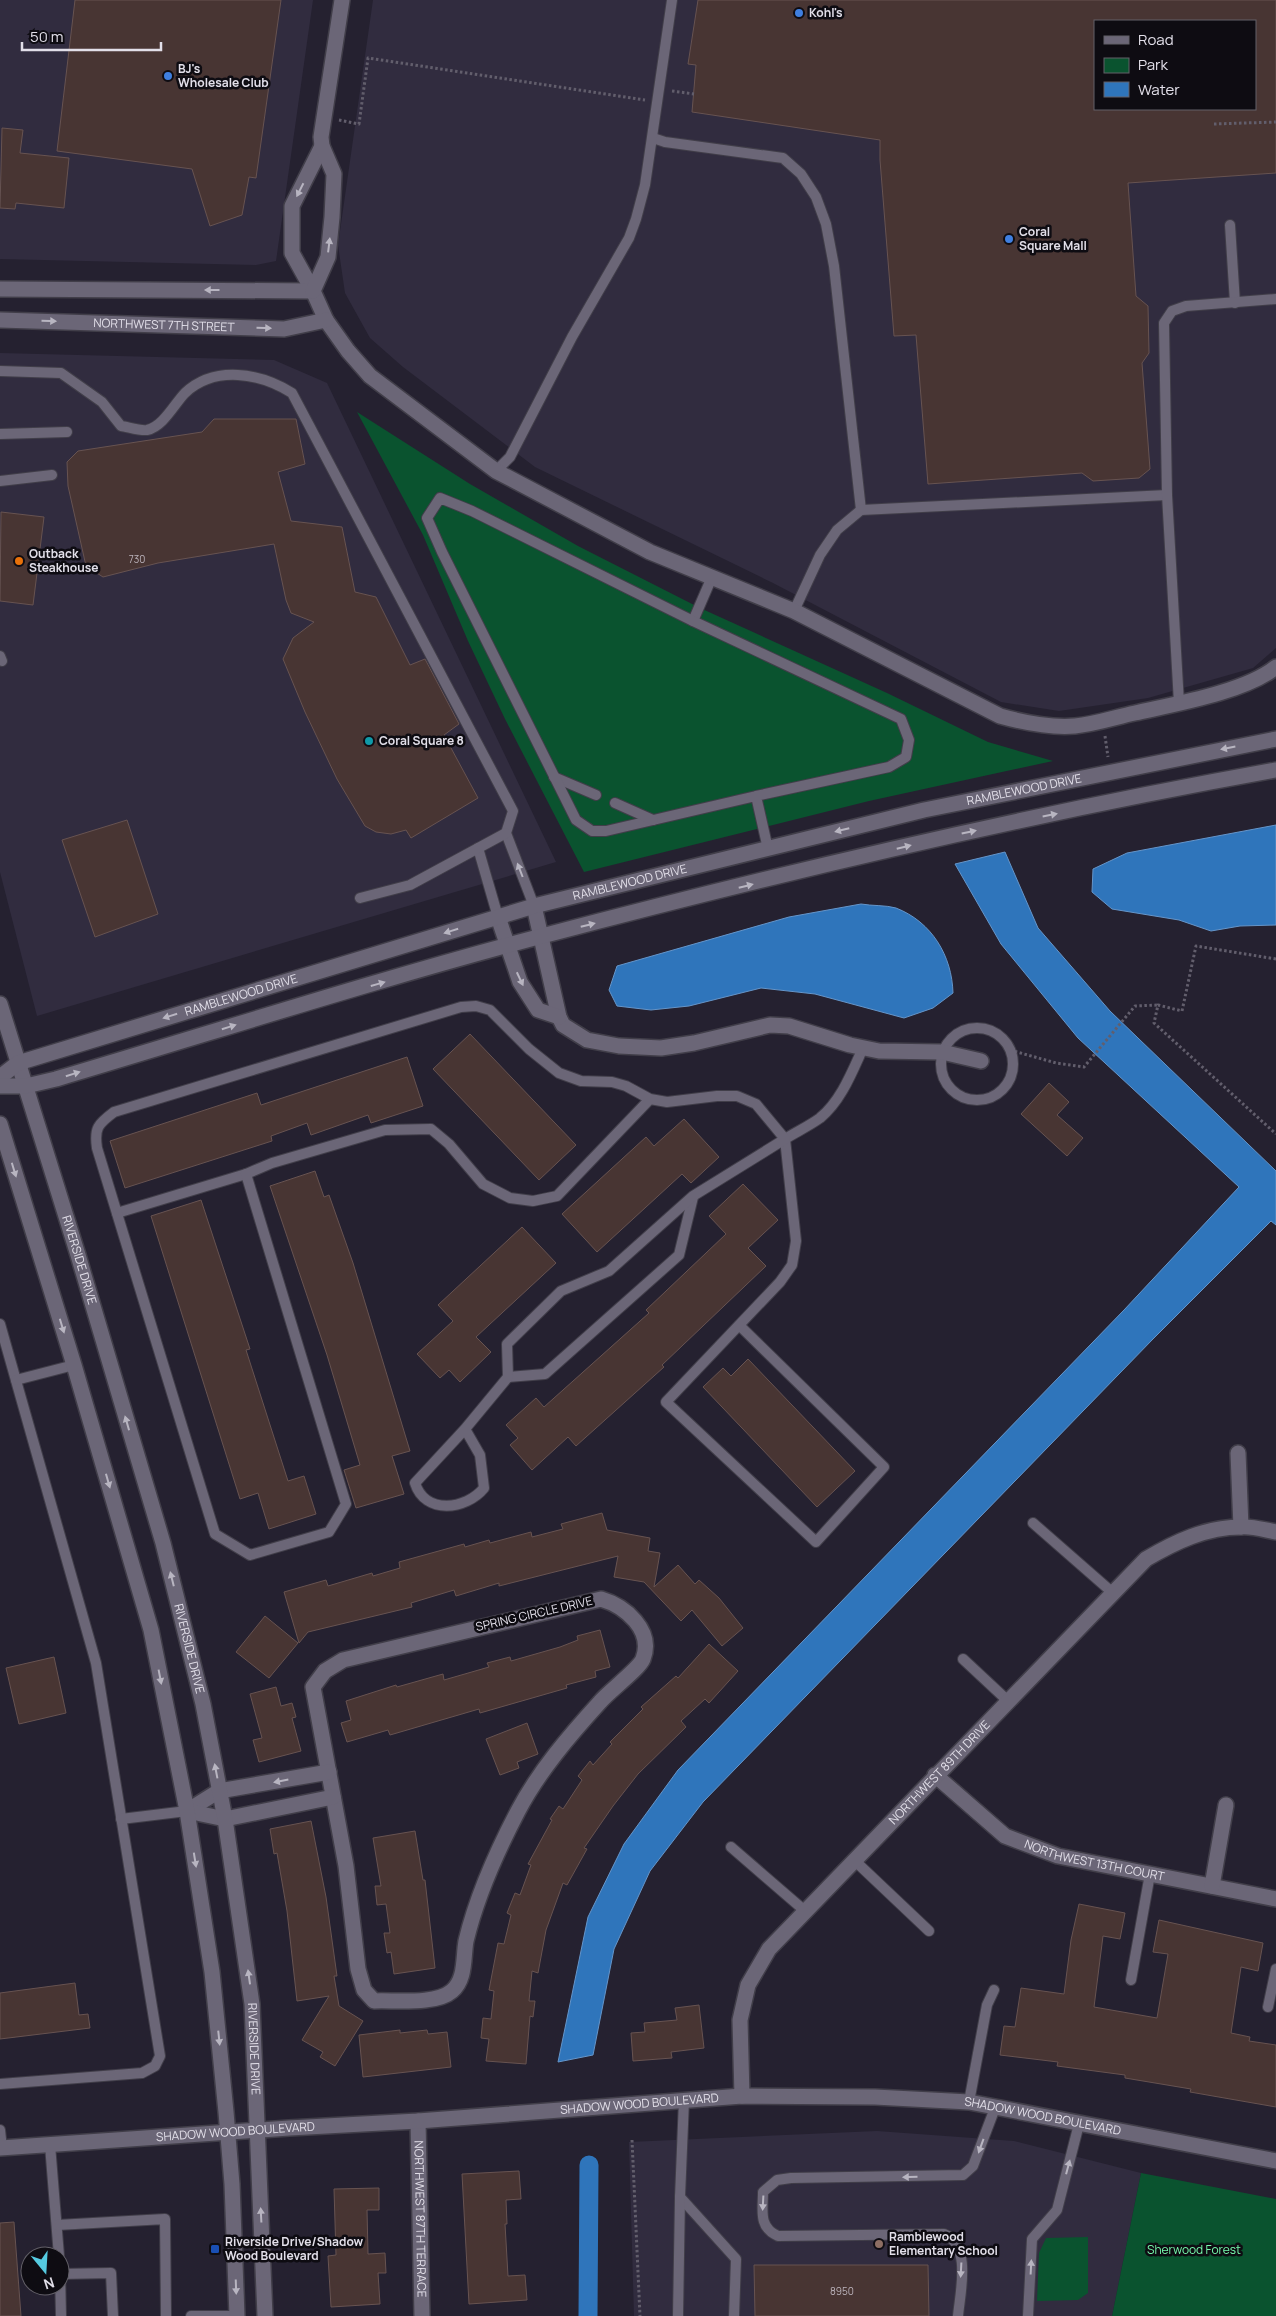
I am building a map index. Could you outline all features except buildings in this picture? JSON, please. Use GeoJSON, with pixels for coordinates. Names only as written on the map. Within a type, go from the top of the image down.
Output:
{"type":"FeatureCollection","features":[{"type":"Feature","properties":{"kind":"street"},"geometry":{"type":"LineString","coordinates":[[342,0],[324,117],[322,146],[292,206],[292,253],[314,291],[326,320],[348,351],[370,376],[496,471],[650,552],[794,611],[1000,716],[1015,720],[1046,726],[1076,726],[1179,703],[1238,686],[1276,667]]}},
{"type":"Feature","properties":{"kind":"street"},"geometry":{"type":"LineString","coordinates":[[314,291],[328,256],[332,217],[334,174],[322,146]]}},
{"type":"Feature","properties":{"kind":"street"},"geometry":{"type":"LineString","coordinates":[[0,288],[314,291]]}},
{"type":"Feature","properties":{"kind":"street","name":"NORTHWEST 7TH STREET"},"geometry":{"type":"LineString","coordinates":[[0,320],[284,328],[326,320]]}},
{"type":"Feature","properties":{"kind":"street","name":"RAMBLEWOOD DRIVE"},"geometry":{"type":"LineString","coordinates":[[0,1076],[18,1063],[534,906],[924,810],[1276,739]]}},
{"type":"Feature","properties":{"kind":"street"},"geometry":{"type":"LineString","coordinates":[[0,1086],[26,1086],[541,936],[935,839],[1276,770]]}},
{"type":"Feature","properties":{"kind":"street"},"geometry":{"type":"LineString","coordinates":[[534,906],[559,1017],[563,1025],[588,1040],[618,1046],[661,1048],[694,1043],[770,1025],[789,1026],[863,1048],[912,1053],[942,1052],[981,1061]]}},
{"type":"Feature","properties":{"kind":"street"},"geometry":{"type":"LineString","coordinates":[[498,917],[520,982],[538,1010],[559,1017]]}},
{"type":"Feature","properties":{"kind":"street","name":"RIVERSIDE DRIVE"},"geometry":{"type":"LineString","coordinates":[[0,1004],[163,1543],[203,1704],[225,1819],[252,2004],[265,2316]]}},
{"type":"Feature","properties":{"kind":"street"},"geometry":{"type":"LineString","coordinates":[[0,1124],[74,1365],[150,1630],[188,1811],[212,1972],[228,2134],[232,2184],[237,2316]]}},
{"type":"Feature","properties":{"kind":"street"},"geometry":{"type":"LineString","coordinates":[[1238,1453],[1242,1527]]}},
{"type":"Feature","properties":{"kind":"street","name":"NORTHWEST 89TH DRIVE"},"geometry":{"type":"LineString","coordinates":[[742,2096],[740,2020],[748,1985],[769,1949],[804,1911],[1146,1559],[1175,1542],[1206,1532],[1242,1527],[1276,1532]]}},
{"type":"Feature","properties":{"kind":"street","name":"SPRING CIRCLE DRIVE"},"geometry":{"type":"LineString","coordinates":[[601,1598],[616,1603],[630,1614],[640,1628],[645,1645],[643,1661],[601,1701],[566,1742],[529,1791],[500,1845],[478,1899],[466,1943],[461,1977],[452,1991],[436,2000],[374,2001],[364,1990],[358,1969],[346,1866],[329,1772],[313,1687],[325,1671],[343,1660],[601,1598]]}},
{"type":"Feature","properties":{"kind":"street"},"geometry":{"type":"LineString","coordinates":[[188,1811],[219,1791],[329,1772]]}},
{"type":"Feature","properties":{"kind":"street","name":"NORTHWEST 13TH COURT"},"geometry":{"type":"LineString","coordinates":[[935,1775],[1005,1836],[1058,1856],[1276,1899]]}},
{"type":"Feature","properties":{"kind":"street"},"geometry":{"type":"LineString","coordinates":[[188,1811],[225,1819],[333,1797]]}},
{"type":"Feature","properties":{"kind":"street"},"geometry":{"type":"LineString","coordinates":[[1212,1886],[1226,1805]]}},
{"type":"Feature","properties":{"kind":"street","name":"SHADOW WOOD BOULEVARD"},"geometry":{"type":"LineString","coordinates":[[1,2148],[418,2122],[742,2096],[875,2097],[970,2102],[1276,2161]]}},
{"type":"Feature","properties":{"kind":"street","name":"NORTHWEST 87TH TERRACE"},"geometry":{"type":"LineString","coordinates":[[418,2122],[422,2316]]}},
{"type":"Feature","properties":{"kind":"lane"},"geometry":{"type":"LineString","coordinates":[[496,471],[510,457],[572,337],[629,238],[645,185],[672,0]]}},
{"type":"Feature","properties":{"kind":"lane"},"geometry":{"type":"LineString","coordinates":[[652,138],[665,142],[783,158],[802,174],[816,197],[826,224],[834,266],[861,510]]}},
{"type":"Feature","properties":{"kind":"lane"},"geometry":{"type":"LineString","coordinates":[[1230,225],[1235,302]]}},
{"type":"Feature","properties":{"kind":"lane"},"geometry":{"type":"LineString","coordinates":[[1179,703],[1167,495],[1164,323],[1172,311],[1186,306],[1276,299]]}},
{"type":"Feature","properties":{"kind":"lane"},"geometry":{"type":"LineString","coordinates":[[0,371],[61,373],[102,402],[121,426],[147,430],[157,425],[186,392],[203,381],[224,375],[246,375],[277,384],[292,393],[513,811],[506,833],[534,906]]}},
{"type":"Feature","properties":{"kind":"lane"},"geometry":{"type":"LineString","coordinates":[[0,434],[67,432]]}},
{"type":"Feature","properties":{"kind":"lane"},"geometry":{"type":"LineString","coordinates":[[0,481],[52,476]]}},
{"type":"Feature","properties":{"kind":"lane"},"geometry":{"type":"LineString","coordinates":[[794,611],[820,555],[837,530],[861,510],[1167,495]]}},
{"type":"Feature","properties":{"kind":"lane"},"geometry":{"type":"LineString","coordinates":[[440,498],[472,511],[693,621],[901,720],[909,740],[906,757],[889,767],[606,831],[592,831],[576,820],[554,777],[442,552],[427,518],[440,498]]}},
{"type":"Feature","properties":{"kind":"lane"},"geometry":{"type":"LineString","coordinates":[[693,621],[712,577]]}},
{"type":"Feature","properties":{"kind":"lane"},"geometry":{"type":"LineString","coordinates":[[554,777],[596,795]]}},
{"type":"Feature","properties":{"kind":"lane"},"geometry":{"type":"LineString","coordinates":[[756,796],[768,849]]}},
{"type":"Feature","properties":{"kind":"lane"},"geometry":{"type":"LineString","coordinates":[[615,804],[653,820]]}},
{"type":"Feature","properties":{"kind":"lane"},"geometry":{"type":"LineString","coordinates":[[360,898],[410,885],[506,833]]}},
{"type":"Feature","properties":{"kind":"lane"},"geometry":{"type":"LineString","coordinates":[[478,848],[498,917]]}},
{"type":"Feature","properties":{"kind":"lane"},"geometry":{"type":"LineString","coordinates":[[246,1174],[346,1504],[329,1532],[250,1555],[216,1534],[97,1148],[95,1134],[101,1122],[114,1112],[461,1007],[476,1006],[490,1010],[529,1049],[559,1073],[581,1081],[612,1082],[626,1086],[650,1099],[667,1102],[717,1096],[737,1096],[756,1104],[785,1139],[796,1241],[792,1265],[780,1282],[739,1325],[666,1402],[816,1542],[884,1467],[739,1325]]}},
{"type":"Feature","properties":{"kind":"lane"},"geometry":{"type":"LineString","coordinates":[[974,1028],[994,1032],[1002,1038],[1010,1050],[1013,1066],[1006,1086],[999,1093],[980,1100],[969,1100],[951,1090],[941,1073],[942,1052],[954,1036],[974,1028]]}},
{"type":"Feature","properties":{"kind":"lane"},"geometry":{"type":"LineString","coordinates":[[465,1429],[480,1455],[484,1488],[471,1500],[459,1504],[434,1505],[424,1499],[418,1492],[415,1484],[465,1429],[508,1377],[507,1344],[561,1291],[609,1271],[694,1196],[820,1118],[836,1100],[849,1079],[863,1048]]}},
{"type":"Feature","properties":{"kind":"lane"},"geometry":{"type":"LineString","coordinates":[[117,1213],[246,1174],[272,1163],[385,1130],[430,1129],[449,1144],[483,1184],[510,1198],[541,1199],[557,1196],[650,1099]]}},
{"type":"Feature","properties":{"kind":"lane"},"geometry":{"type":"LineString","coordinates":[[508,1377],[546,1374],[679,1255],[694,1196]]}},
{"type":"Feature","properties":{"kind":"lane"},"geometry":{"type":"LineString","coordinates":[[0,1324],[96,1663],[160,2056],[155,2066],[142,2074],[0,2084]]}},
{"type":"Feature","properties":{"kind":"lane"},"geometry":{"type":"LineString","coordinates":[[16,1380],[74,1365]]}},
{"type":"Feature","properties":{"kind":"lane"},"geometry":{"type":"LineString","coordinates":[[1033,1524],[1113,1593]]}},
{"type":"Feature","properties":{"kind":"lane"},"geometry":{"type":"LineString","coordinates":[[963,1659],[1008,1701]]}},
{"type":"Feature","properties":{"kind":"lane"},"geometry":{"type":"LineString","coordinates":[[121,1819],[188,1811]]}},
{"type":"Feature","properties":{"kind":"lane"},"geometry":{"type":"LineString","coordinates":[[731,1847],[804,1911]]}},
{"type":"Feature","properties":{"kind":"lane"},"geometry":{"type":"LineString","coordinates":[[854,1860],[930,1931]]}},
{"type":"Feature","properties":{"kind":"lane"},"geometry":{"type":"LineString","coordinates":[[1131,1980],[1150,1874]]}},
{"type":"Feature","properties":{"kind":"lane"},"geometry":{"type":"LineString","coordinates":[[1268,2007],[1276,1969]]}},
{"type":"Feature","properties":{"kind":"lane"},"geometry":{"type":"LineString","coordinates":[[970,2102],[987,2006],[994,1990]]}},
{"type":"Feature","properties":{"kind":"lane"},"geometry":{"type":"LineString","coordinates":[[678,2316],[684,2100]]}},
{"type":"Feature","properties":{"kind":"lane"},"geometry":{"type":"LineString","coordinates":[[958,2316],[962,2263],[958,2245],[951,2236],[944,2234],[778,2236],[769,2231],[762,2220],[763,2192],[776,2180],[791,2178],[963,2175],[973,2166],[995,2108]]}},
{"type":"Feature","properties":{"kind":"lane"},"geometry":{"type":"LineString","coordinates":[[1028,2316],[1032,2240],[1057,2210],[1079,2124]]}},
{"type":"Feature","properties":{"kind":"lane"},"geometry":{"type":"LineString","coordinates":[[0,2130],[1,2148]]}},
{"type":"Feature","properties":{"kind":"lane"},"geometry":{"type":"LineString","coordinates":[[50,2145],[58,2246]]}},
{"type":"Feature","properties":{"kind":"lane"},"geometry":{"type":"LineString","coordinates":[[680,2197],[736,2259],[734,2316]]}},
{"type":"Feature","properties":{"kind":"lane"},"geometry":{"type":"LineString","coordinates":[[57,2225],[165,2219],[166,2316]]}},
{"type":"Feature","properties":{"kind":"lane"},"geometry":{"type":"LineString","coordinates":[[70,2273],[111,2273],[113,2316]]}},
{"type":"Feature","properties":{"kind":"lane"},"geometry":{"type":"LineString","coordinates":[[61,2296],[61,2316]]}},
{"type":"Feature","properties":{"kind":"lane"},"geometry":{"type":"LineString","coordinates":[[191,2316],[237,2316]]}},
{"type":"Feature","properties":{"kind":"path"},"geometry":{"type":"LineString","coordinates":[[324,117],[360,124],[368,58],[624,98],[650,100],[670,91],[694,94]]}},
{"type":"Feature","properties":{"kind":"path"},"geometry":{"type":"LineString","coordinates":[[1214,124],[1276,122]]}},
{"type":"Feature","properties":{"kind":"path"},"geometry":{"type":"LineString","coordinates":[[1105,734],[1108,758]]}},
{"type":"Feature","properties":{"kind":"path"},"geometry":{"type":"LineString","coordinates":[[1010,1050],[1056,1063],[1084,1067],[1135,1006],[1158,1005],[1182,1011],[1196,946],[1276,959]]}},
{"type":"Feature","properties":{"kind":"path"},"geometry":{"type":"LineString","coordinates":[[1158,1005],[1154,1023],[1276,1134]]}},
{"type":"Feature","properties":{"kind":"path"},"geometry":{"type":"LineString","coordinates":[[632,2140],[640,2316]]}},
{"type":"Feature","properties":{"kind":"shaded area"},"geometry":{"type":"Polygon","coordinates":[[[0,0],[313,0],[276,261],[256,265],[0,259],[0,0]]]}},
{"type":"Feature","properties":{"kind":"shaded area"},"geometry":{"type":"Polygon","coordinates":[[[373,0],[1276,0],[1276,648],[1253,668],[1148,698],[1059,711],[1001,702],[773,583],[535,467],[403,367],[370,338],[345,293],[338,245],[373,0]]]}},
{"type":"Feature","properties":{"kind":"shaded area"},"geometry":{"type":"Polygon","coordinates":[[[0,353],[274,360],[327,383],[556,862],[37,1016],[0,872],[0,353]]]}},
{"type":"Feature","properties":{"kind":"shaded area","name":"Ramblewood Elementary School"},"geometry":{"type":"Polygon","coordinates":[[[877,2131],[1014,2141],[1141,2173],[1112,2316],[634,2316],[629,2142],[877,2131]]]}},
{"type":"Feature","properties":{"kind":"green space"},"geometry":{"type":"Polygon","coordinates":[[[357,412],[470,484],[578,546],[700,608],[887,693],[988,742],[1053,761],[869,801],[584,872],[505,719],[468,641],[423,535],[357,412]]]}},
{"type":"Feature","properties":{"kind":"green space","name":"Sherwood Forest"},"geometry":{"type":"Polygon","coordinates":[[[1141,2173],[1276,2199],[1276,2316],[1112,2316],[1141,2173]]]}},
{"type":"Feature","properties":{"kind":"green space"},"geometry":{"type":"Polygon","coordinates":[[[1088,2237],[1088,2293],[1078,2300],[1037,2301],[1039,2253],[1046,2238],[1088,2237]]]}},
{"type":"Feature","properties":{"kind":"water"},"geometry":{"type":"Polygon","coordinates":[[[1276,825],[1276,925],[1240,926],[1211,931],[1179,920],[1112,909],[1092,892],[1093,869],[1127,853],[1276,825]]]}},
{"type":"Feature","properties":{"kind":"water"},"geometry":{"type":"Polygon","coordinates":[[[1005,852],[1038,928],[1110,1011],[1276,1171],[1276,1225],[1271,1221],[1153,1339],[703,1802],[650,1871],[614,1949],[593,2055],[558,2062],[588,1917],[624,1844],[678,1770],[1124,1310],[1239,1187],[1078,1038],[1001,944],[955,864],[1005,852]]]}},
{"type":"Feature","properties":{"kind":"water"},"geometry":{"type":"Polygon","coordinates":[[[861,904],[896,908],[909,914],[930,931],[938,942],[949,966],[953,993],[933,1008],[904,1018],[815,994],[761,988],[689,1006],[651,1010],[617,1006],[609,990],[617,966],[789,917],[861,904]]]}},
{"type":"Feature","properties":{"kind":"waterway"},"geometry":{"type":"LineString","coordinates":[[588,2316],[589,2165]]}},
{"type":"Feature","properties":{"kind":"place","name":"Kohl's"},"geometry":{"type":"Point","coordinates":[799,13]}},
{"type":"Feature","properties":{"kind":"place","name":"BJ's Wholesale Club"},"geometry":{"type":"Point","coordinates":[168,76]}},
{"type":"Feature","properties":{"kind":"place","name":"Coral Square Mall"},"geometry":{"type":"Point","coordinates":[1009,239]}},
{"type":"Feature","properties":{"kind":"place","name":"Outback Steakhouse"},"geometry":{"type":"Point","coordinates":[19,561]}},
{"type":"Feature","properties":{"kind":"place","name":"Coral Square 8"},"geometry":{"type":"Point","coordinates":[369,741]}},
{"type":"Feature","properties":{"kind":"place","name":"Ramblewood Elementary School"},"geometry":{"type":"Point","coordinates":[879,2244]}},
{"type":"Feature","properties":{"kind":"place","name":"Riverside Drive/Shadow Wood Boulevard"},"geometry":{"type":"Point","coordinates":[215,2249]}}]}
